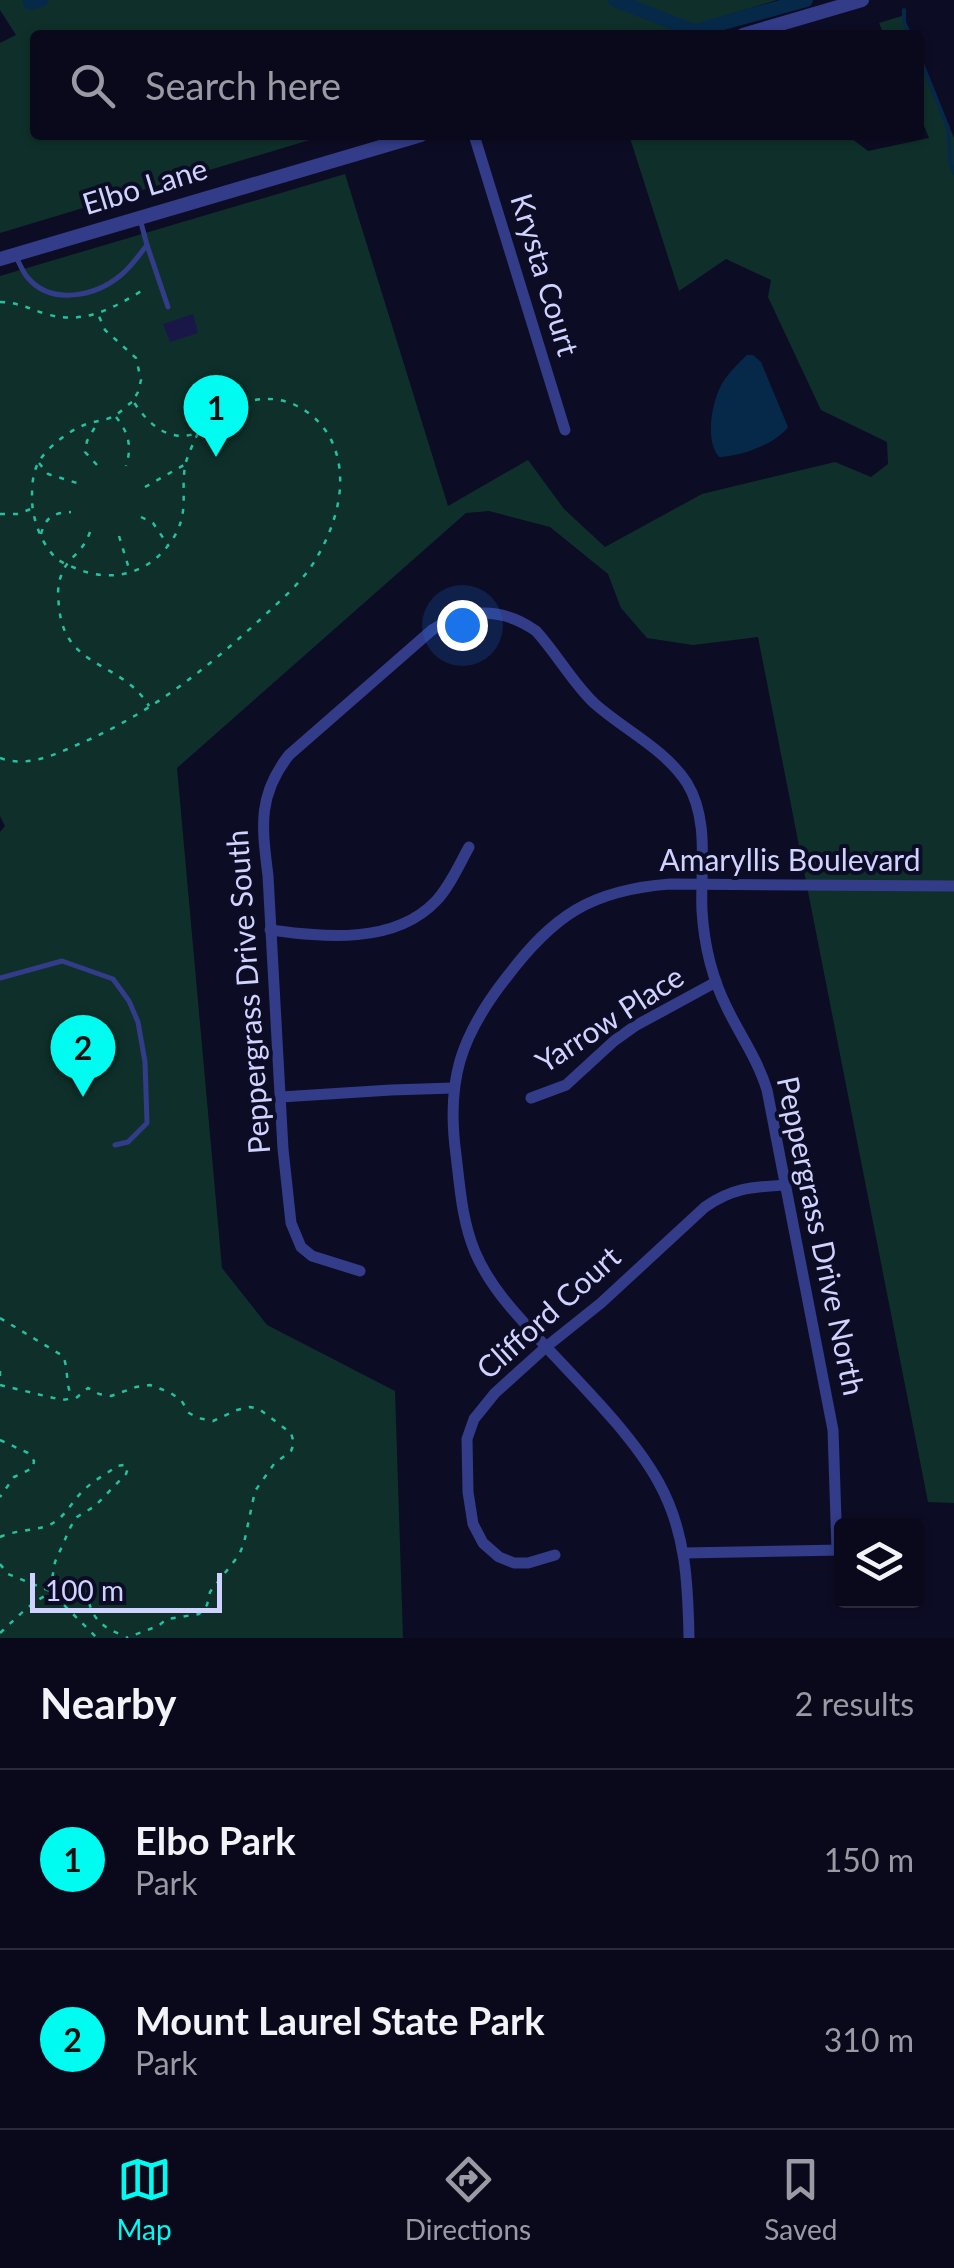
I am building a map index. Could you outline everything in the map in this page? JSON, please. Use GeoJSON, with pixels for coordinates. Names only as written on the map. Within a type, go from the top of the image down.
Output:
{"type":"FeatureCollection","features":[{"type":"Feature","properties":{"kind":"street"},"geometry":{"type":"LineString","coordinates":[[760,30],[862,0]]}},
{"type":"Feature","properties":{"kind":"street","name":"Elbo Lane"},"geometry":{"type":"LineString","coordinates":[[8,257],[404,140]]}},
{"type":"Feature","properties":{"kind":"street","name":"Krysta Court"},"geometry":{"type":"LineString","coordinates":[[476,140],[566,430]]}},
{"type":"Feature","properties":{"kind":"street","name":"Peppergrass Drive South"},"geometry":{"type":"LineString","coordinates":[[360,1271],[312,1256],[301,1247],[289,1209],[262,818],[272,778],[299,744],[444,622],[470,613],[498,613],[536,631],[593,701],[658,751],[678,772],[699,815],[702,884]]}},
{"type":"Feature","properties":{"kind":"street"},"geometry":{"type":"LineString","coordinates":[[270,930],[314,936],[375,932],[400,926],[434,903],[470,847]]}},
{"type":"Feature","properties":{"kind":"street","name":"Amaryllis Boulevard"},"geometry":{"type":"LineString","coordinates":[[689,1638],[684,1554],[667,1500],[646,1463],[619,1428],[496,1290],[474,1250],[462,1206],[454,1141],[453,1088],[460,1059],[476,1022],[522,958],[547,930],[594,900],[630,888],[702,884],[954,886]]}},
{"type":"Feature","properties":{"kind":"street","name":"Peppergrass Drive North"},"geometry":{"type":"LineString","coordinates":[[702,884],[704,929],[716,982],[763,1075],[772,1106],[833,1430],[837,1518]]}},
{"type":"Feature","properties":{"kind":"street","name":"Yarrow Place"},"geometry":{"type":"LineString","coordinates":[[531,1098],[566,1086],[634,1026],[716,982]]}},
{"type":"Feature","properties":{"kind":"street"},"geometry":{"type":"LineString","coordinates":[[281,1097],[453,1088]]}},
{"type":"Feature","properties":{"kind":"street","name":"Clifford Court"},"geometry":{"type":"LineString","coordinates":[[555,1556],[514,1563],[490,1551],[477,1534],[466,1472],[467,1439],[474,1419],[495,1393],[546,1346],[592,1312],[714,1200],[742,1188],[786,1185]]}},
{"type":"Feature","properties":{"kind":"street"},"geometry":{"type":"LineString","coordinates":[[684,1554],[834,1550]]}},
{"type":"Feature","properties":{"kind":"lane"},"geometry":{"type":"LineString","coordinates":[[140,217],[168,306]]}},
{"type":"Feature","properties":{"kind":"lane"},"geometry":{"type":"LineString","coordinates":[[8,257],[36,285],[68,296],[106,286],[123,274],[147,245]]}},
{"type":"Feature","properties":{"kind":"lane"},"geometry":{"type":"LineString","coordinates":[[0,978],[62,961],[113,980],[129,1001],[138,1022],[145,1062],[148,1123],[128,1142],[116,1145]]}},
{"type":"Feature","properties":{"kind":"path"},"geometry":{"type":"LineString","coordinates":[[0,302],[59,317],[80,318],[98,314],[143,290]]}},
{"type":"Feature","properties":{"kind":"path"},"geometry":{"type":"LineString","coordinates":[[98,314],[105,330],[136,358],[141,380],[133,401],[115,416],[81,426],[49,448],[38,462],[33,476],[33,509],[40,535],[56,558],[102,577],[130,573],[152,562],[169,546],[178,529],[185,465],[198,433]]}},
{"type":"Feature","properties":{"kind":"path"},"geometry":{"type":"LineString","coordinates":[[0,758],[18,763],[55,754],[136,717],[216,658],[303,578],[315,562],[335,516],[340,474],[325,428],[309,413],[278,399],[246,402],[226,411],[198,433],[181,436],[157,429],[133,401]]}},
{"type":"Feature","properties":{"kind":"path"},"geometry":{"type":"LineString","coordinates":[[115,416],[130,448],[126,466]]}},
{"type":"Feature","properties":{"kind":"path"},"geometry":{"type":"LineString","coordinates":[[97,465],[85,452],[99,420]]}},
{"type":"Feature","properties":{"kind":"path"},"geometry":{"type":"LineString","coordinates":[[38,462],[48,474],[80,484]]}},
{"type":"Feature","properties":{"kind":"path"},"geometry":{"type":"LineString","coordinates":[[145,487],[185,465]]}},
{"type":"Feature","properties":{"kind":"path"},"geometry":{"type":"LineString","coordinates":[[0,514],[33,509]]}},
{"type":"Feature","properties":{"kind":"path"},"geometry":{"type":"LineString","coordinates":[[40,535],[46,519],[72,512]]}},
{"type":"Feature","properties":{"kind":"path"},"geometry":{"type":"LineString","coordinates":[[141,518],[153,522],[169,546]]}},
{"type":"Feature","properties":{"kind":"path"},"geometry":{"type":"LineString","coordinates":[[90,532],[86,545],[66,564],[58,585],[65,634],[81,654],[124,678],[149,707]]}},
{"type":"Feature","properties":{"kind":"path"},"geometry":{"type":"LineString","coordinates":[[119,536],[130,573]]}},
{"type":"Feature","properties":{"kind":"path"},"geometry":{"type":"LineString","coordinates":[[0,1318],[62,1356],[68,1367],[68,1390],[73,1398]]}},
{"type":"Feature","properties":{"kind":"path"},"geometry":{"type":"LineString","coordinates":[[0,1371],[0,1385],[62,1400],[88,1388],[111,1396],[150,1386],[169,1392],[198,1418],[213,1421],[237,1410],[259,1409],[291,1433],[294,1443],[255,1490],[244,1543],[199,1614],[167,1619],[127,1638],[97,1620],[83,1586],[70,1586],[38,1598],[0,1632]]}},
{"type":"Feature","properties":{"kind":"path"},"geometry":{"type":"LineString","coordinates":[[0,1440],[34,1461],[33,1468],[14,1478],[0,1496]]}},
{"type":"Feature","properties":{"kind":"path"},"geometry":{"type":"LineString","coordinates":[[0,1537],[55,1522],[75,1504],[83,1490],[117,1466],[128,1468],[95,1506],[77,1516],[55,1562],[50,1592]]}},
{"type":"Feature","properties":{"kind":"path"},"geometry":{"type":"LineString","coordinates":[[0,1564],[8,1574],[50,1592],[97,1638]]}},
{"type":"Feature","properties":{"kind":"green space"},"geometry":{"type":"Polygon","coordinates":[[[0,0],[777,0],[677,30],[30,30],[30,140],[309,140],[0,233],[0,43],[16,35],[0,10],[0,0]]]}},
{"type":"Feature","properties":{"kind":"green space"},"geometry":{"type":"Polygon","coordinates":[[[902,16],[908,30],[882,30],[879,23],[902,16]]]}},
{"type":"Feature","properties":{"kind":"green space"},"geometry":{"type":"Polygon","coordinates":[[[924,68],[954,138],[954,1503],[928,1502],[758,637],[693,645],[647,638],[621,608],[608,574],[550,527],[489,511],[466,513],[177,768],[222,1268],[267,1325],[395,1391],[403,1638],[0,1638],[0,832],[5,826],[0,816],[0,276],[345,174],[448,506],[528,460],[564,509],[605,547],[702,494],[835,462],[871,477],[888,464],[887,442],[821,410],[768,297],[771,280],[726,259],[679,291],[631,140],[854,140],[868,151],[929,138],[924,126],[924,68]]]}},
{"type":"Feature","properties":{"kind":"water"},"geometry":{"type":"Polygon","coordinates":[[[747,355],[761,362],[788,427],[756,448],[719,457],[712,440],[713,407],[725,379],[747,355]]]}},
{"type":"Feature","properties":{"kind":"building"},"geometry":{"type":"Polygon","coordinates":[[[193,314],[198,333],[170,342],[163,324],[193,314]]]}},
{"type":"Feature","properties":{"kind":"waterway"},"geometry":{"type":"LineString","coordinates":[[25,0],[30,3]]}},
{"type":"Feature","properties":{"kind":"waterway"},"geometry":{"type":"LineString","coordinates":[[30,3],[41,0]]}},
{"type":"Feature","properties":{"kind":"waterway"},"geometry":{"type":"LineString","coordinates":[[615,0],[691,30]]}},
{"type":"Feature","properties":{"kind":"waterway"},"geometry":{"type":"LineString","coordinates":[[698,30],[806,0]]}},
{"type":"Feature","properties":{"kind":"waterway"},"geometry":{"type":"LineString","coordinates":[[904,10],[908,30]]}},
{"type":"Feature","properties":{"kind":"waterway"},"geometry":{"type":"LineString","coordinates":[[924,68],[948,128],[954,173]]}},
{"type":"Feature","properties":{"kind":"place","name":"Elbo Park"},"geometry":{"type":"Point","coordinates":[216,457]}},
{"type":"Feature","properties":{"kind":"place","name":"Mount Laurel State Park"},"geometry":{"type":"Point","coordinates":[83,1097]}}]}
